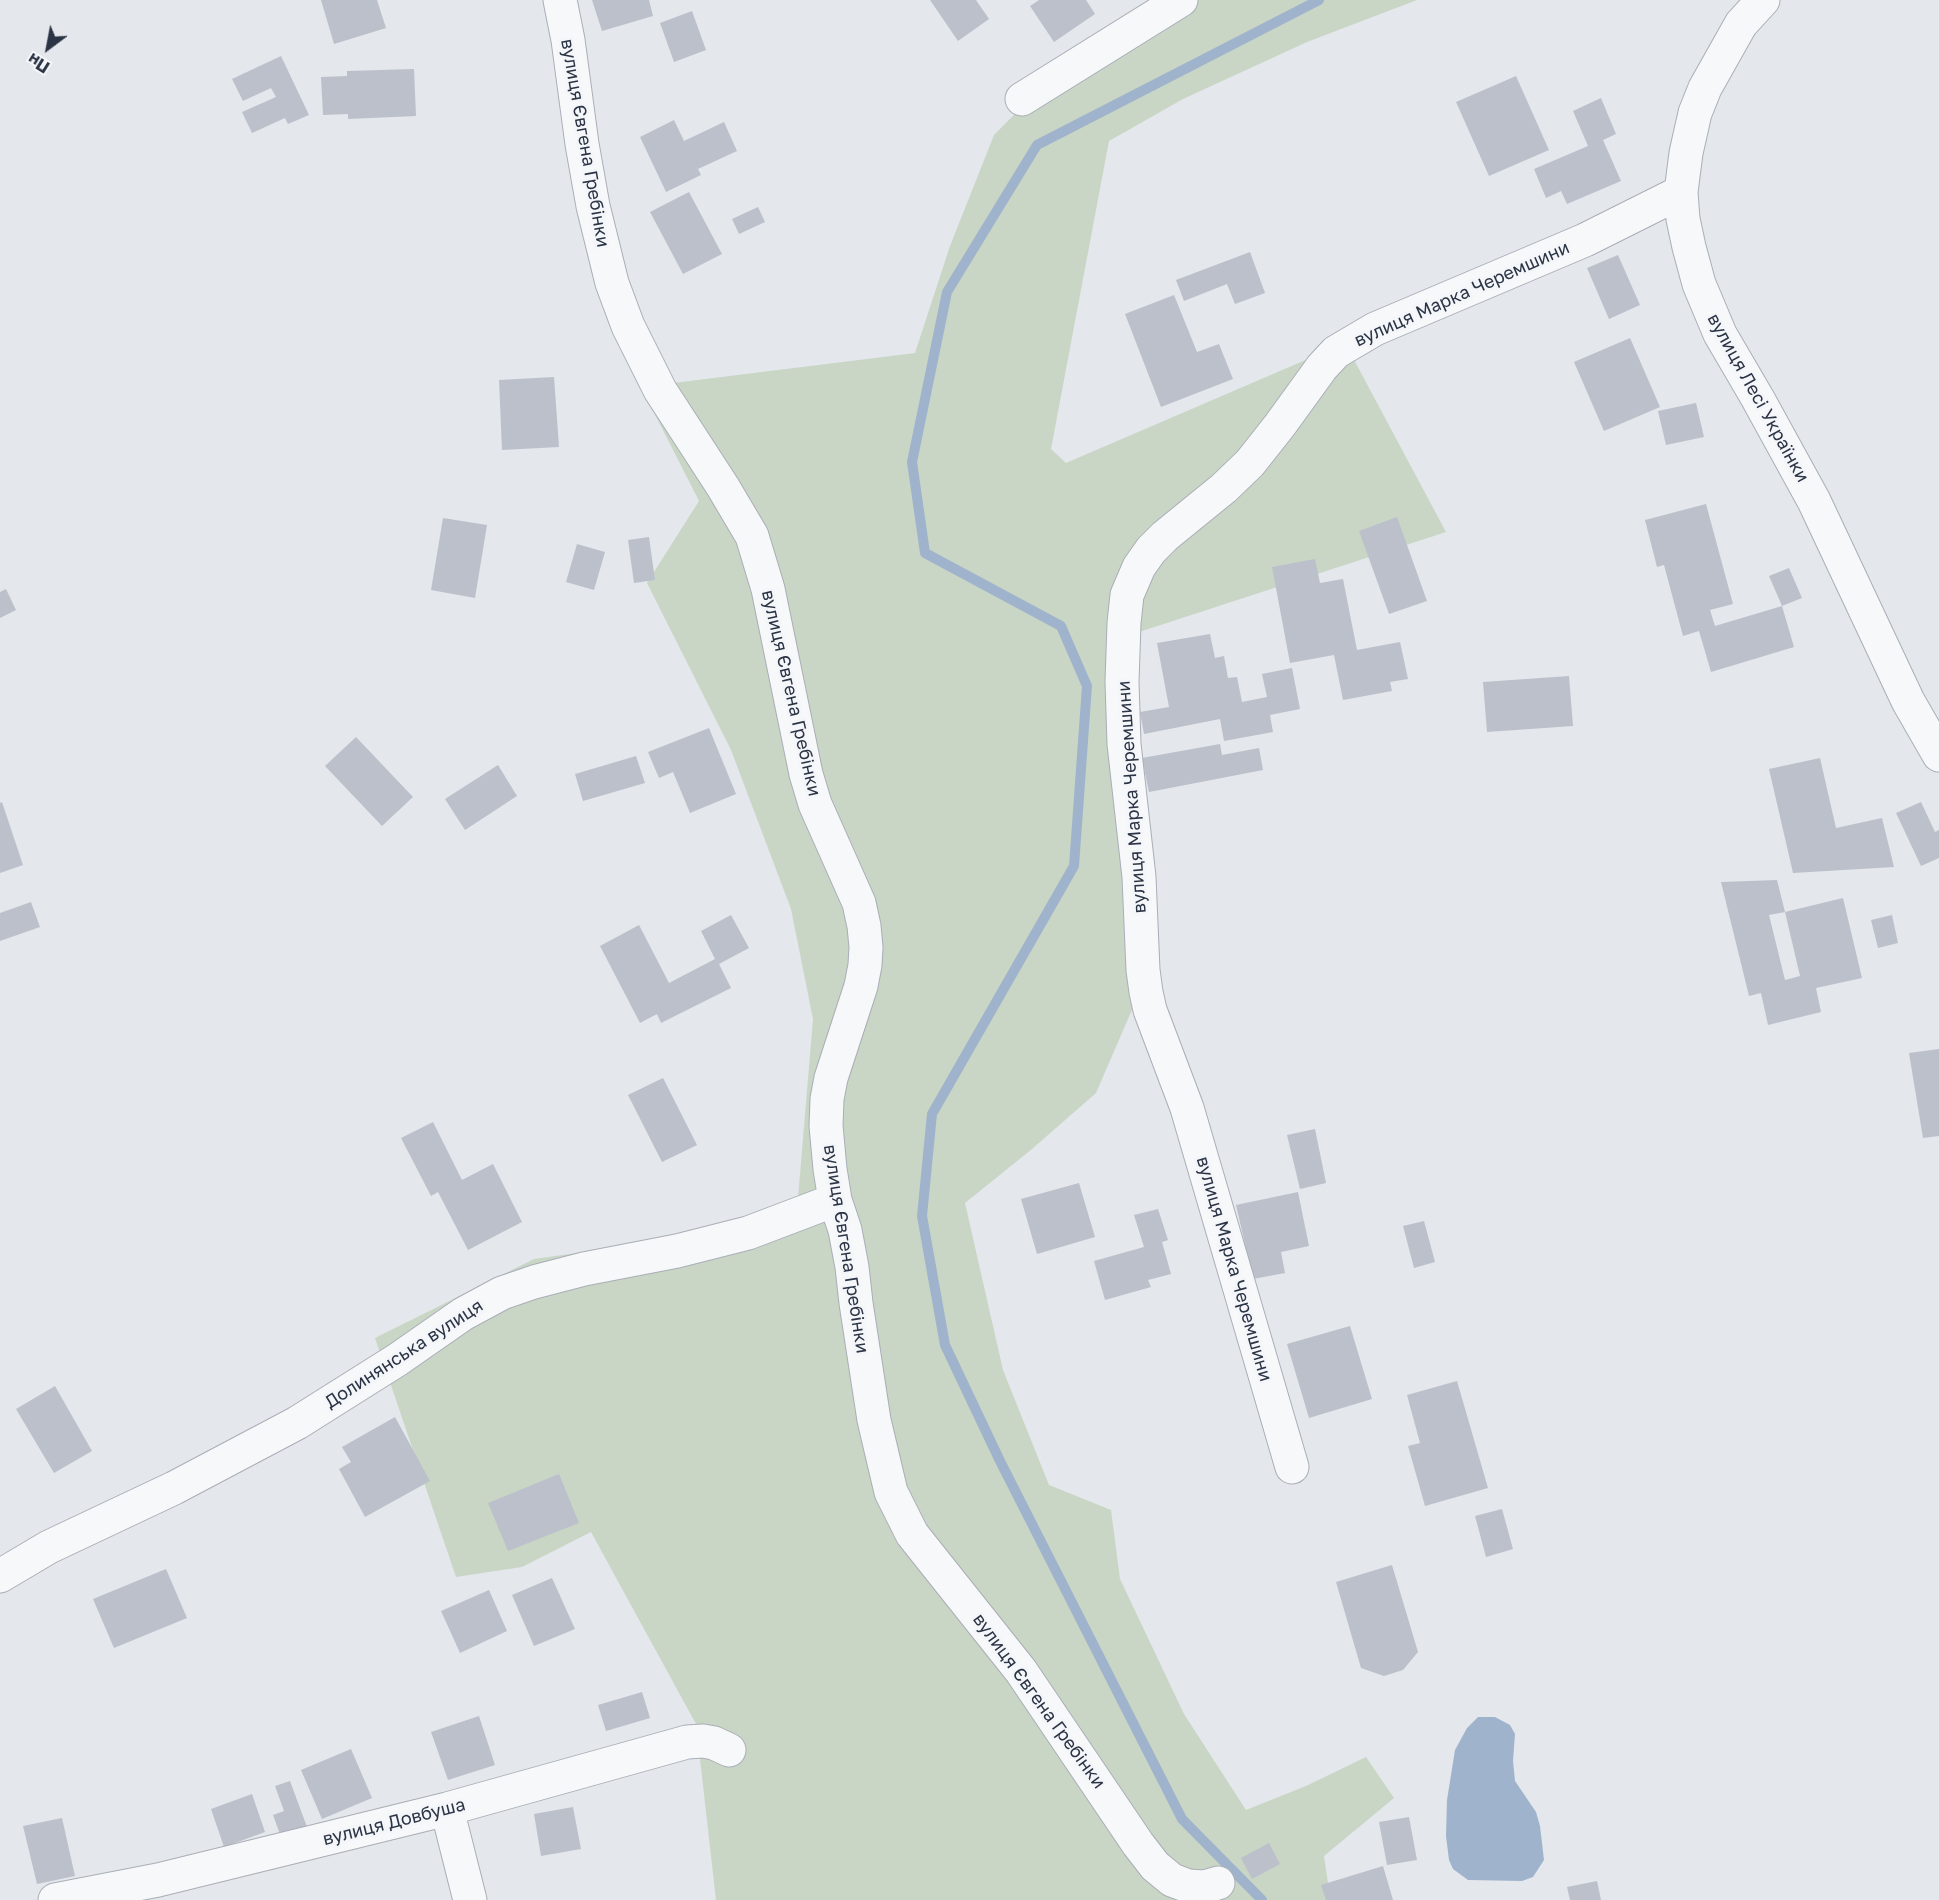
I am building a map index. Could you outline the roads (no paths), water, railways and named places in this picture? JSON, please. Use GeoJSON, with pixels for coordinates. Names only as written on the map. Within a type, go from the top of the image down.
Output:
{"type":"FeatureCollection","features":[{"type":"Feature","properties":{"kind":"street","name":"вулиця Євгена Гребінки"},"geometry":{"type":"LineString","coordinates":[[560,0],[593,206],[612,283],[628,326],[660,390],[752,536],[768,589],[806,774],[815,804],[859,903],[866,947],[865,965],[861,986],[834,1069],[827,1099],[826,1126],[835,1200],[845,1230],[852,1267],[867,1382],[883,1464],[891,1492],[912,1534],[1021,1671],[1155,1866],[1172,1880],[1188,1886],[1204,1887],[1218,1883]]}},
{"type":"Feature","properties":{"kind":"street"},"geometry":{"type":"LineString","coordinates":[[1022,99],[1181,0]]}},
{"type":"Feature","properties":{"kind":"street","name":"вулиця Лесі Українки"},"geometry":{"type":"LineString","coordinates":[[1763,0],[1741,24],[1705,88],[1695,113],[1686,153],[1682,192],[1683,219],[1689,247],[1699,284],[1716,326],[1814,501],[1899,682],[1939,754]]}},
{"type":"Feature","properties":{"kind":"street","name":"вулиця Марка Черемшини"},"geometry":{"type":"LineString","coordinates":[[1292,1467],[1186,1108],[1153,1019],[1146,992],[1139,876],[1124,744],[1122,682],[1127,595],[1138,567],[1151,550],[1250,463],[1336,352],[1375,329],[1585,240],[1682,192]]}},
{"type":"Feature","properties":{"kind":"street","name":"Долинянська вулиця"},"geometry":{"type":"LineString","coordinates":[[0,1576],[49,1547],[174,1488],[297,1423],[397,1360],[463,1314],[502,1293],[584,1269],[677,1251],[748,1233],[835,1200]]}},
{"type":"Feature","properties":{"kind":"street","name":"вулиця Довбуша"},"geometry":{"type":"LineString","coordinates":[[55,1900],[158,1880],[447,1809],[687,1742],[714,1743],[729,1750]]}},
{"type":"Feature","properties":{"kind":"street"},"geometry":{"type":"LineString","coordinates":[[447,1809],[470,1900]]}},
{"type":"Feature","properties":{"kind":"water"},"geometry":{"type":"Polygon","coordinates":[[[1478,1717],[1495,1717],[1510,1725],[1515,1734],[1513,1761],[1515,1781],[1536,1812],[1540,1826],[1544,1860],[1533,1877],[1522,1881],[1468,1880],[1453,1869],[1449,1860],[1446,1836],[1447,1800],[1455,1750],[1467,1728],[1478,1717]]]}},
{"type":"Feature","properties":{"kind":"waterway"},"geometry":{"type":"LineString","coordinates":[[1262,1900],[1182,1819],[1000,1461],[945,1345],[922,1216],[932,1114],[1074,866],[1087,686],[1061,626],[925,553],[912,462],[947,292],[1037,145],[1319,0]]}}]}
